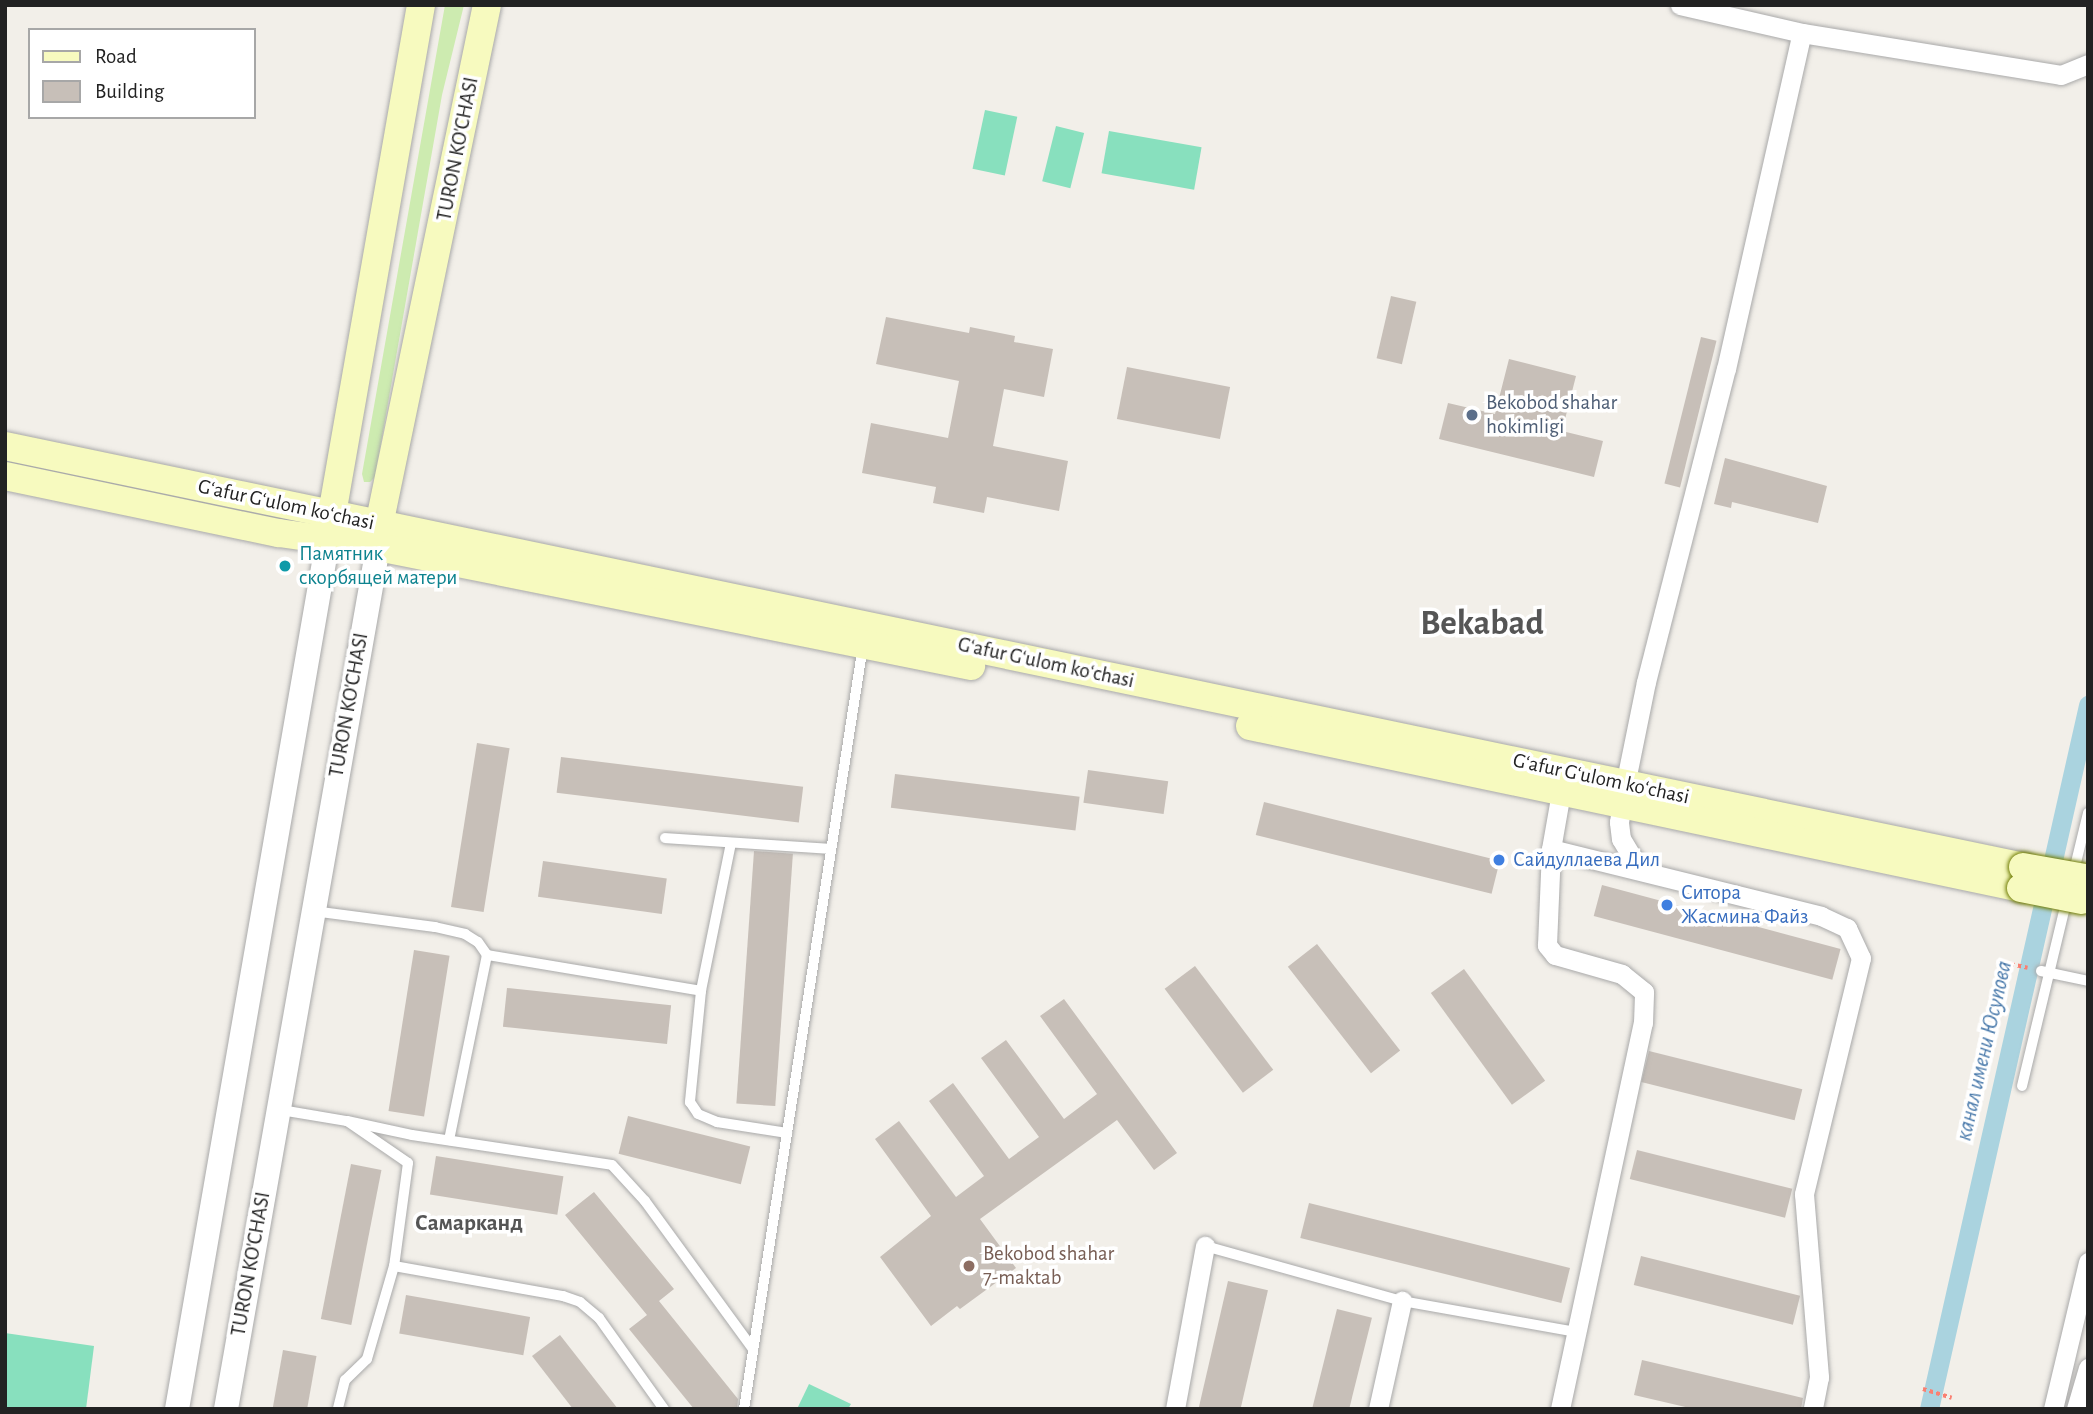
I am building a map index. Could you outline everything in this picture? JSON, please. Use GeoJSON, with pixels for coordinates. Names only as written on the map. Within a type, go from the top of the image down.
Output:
{"type":"FeatureCollection","features":[{"type":"Feature","properties":{"kind":"main road"},"geometry":{"type":"LineString","coordinates":[[330,527],[421,5]]}},
{"type":"Feature","properties":{"kind":"main road","name":"TURON KO'CHASI"},"geometry":{"type":"LineString","coordinates":[[378,536],[487,5]]}},
{"type":"Feature","properties":{"kind":"main road","name":"Gʻafur Gʻulom koʻchasi"},"geometry":{"type":"LineString","coordinates":[[5,446],[330,527]]}},
{"type":"Feature","properties":{"kind":"main road","name":"Gʻafur Gʻulom koʻchasi"},"geometry":{"type":"LineString","coordinates":[[5,476],[378,536],[863,646],[1040,671],[2022,878],[2086,889]]}},
{"type":"Feature","properties":{"kind":"main road","name":"Gʻafur Gʻulom koʻchasi"},"geometry":{"type":"LineString","coordinates":[[378,536],[517,551],[1560,792],[1624,795]]}},
{"type":"Feature","properties":{"kind":"street"},"geometry":{"type":"LineString","coordinates":[[1680,5],[1802,33],[2061,75],[2088,65]]}},
{"type":"Feature","properties":{"kind":"street"},"geometry":{"type":"LineString","coordinates":[[1648,872],[1632,857],[1621,839],[1619,822],[1646,682],[1726,369],[1802,33]]}},
{"type":"Feature","properties":{"kind":"street"},"geometry":{"type":"LineString","coordinates":[[177,1409],[330,527]]}},
{"type":"Feature","properties":{"kind":"street","name":"TURON KO'CHASI"},"geometry":{"type":"LineString","coordinates":[[226,1409],[378,536]]}},
{"type":"Feature","properties":{"kind":"street"},"geometry":{"type":"LineString","coordinates":[[1560,792],[1551,849],[1547,945],[1555,956],[1622,974],[1644,992],[1643,1023],[1560,1409]]}},
{"type":"Feature","properties":{"kind":"street"},"geometry":{"type":"LineString","coordinates":[[1551,849],[1821,916],[1847,928],[1861,958],[1804,1194],[1819,1377],[1812,1409]]}},
{"type":"Feature","properties":{"kind":"street"},"geometry":{"type":"LineString","coordinates":[[1175,1409],[1205,1246]]}},
{"type":"Feature","properties":{"kind":"street"},"geometry":{"type":"LineString","coordinates":[[2053,1409],[2088,1262]]}},
{"type":"Feature","properties":{"kind":"street"},"geometry":{"type":"LineString","coordinates":[[1378,1409],[1402,1301]]}},
{"type":"Feature","properties":{"kind":"street"},"geometry":{"type":"LineString","coordinates":[[2076,1409],[2088,1368]]}},
{"type":"Feature","properties":{"kind":"lane"},"geometry":{"type":"LineString","coordinates":[[744,1409],[863,646]]}},
{"type":"Feature","properties":{"kind":"lane"},"geometry":{"type":"LineString","coordinates":[[2022,1086],[2045,972],[2088,813]]}},
{"type":"Feature","properties":{"kind":"lane"},"geometry":{"type":"LineString","coordinates":[[665,838],[831,849]]}},
{"type":"Feature","properties":{"kind":"lane"},"geometry":{"type":"LineString","coordinates":[[732,843],[701,991],[690,1101],[698,1114],[717,1122],[787,1133]]}},
{"type":"Feature","properties":{"kind":"lane"},"geometry":{"type":"LineString","coordinates":[[313,911],[435,927],[466,934],[478,942],[487,955],[701,991]]}},
{"type":"Feature","properties":{"kind":"lane"},"geometry":{"type":"LineString","coordinates":[[449,1140],[487,955]]}},
{"type":"Feature","properties":{"kind":"lane"},"geometry":{"type":"LineString","coordinates":[[2045,972],[2088,981]]}},
{"type":"Feature","properties":{"kind":"lane"},"geometry":{"type":"LineString","coordinates":[[278,1109],[449,1140],[612,1165],[645,1201],[753,1349]]}},
{"type":"Feature","properties":{"kind":"lane"},"geometry":{"type":"LineString","coordinates":[[338,1409],[345,1380],[367,1359],[394,1266],[408,1163],[347,1121]]}},
{"type":"Feature","properties":{"kind":"lane"},"geometry":{"type":"LineString","coordinates":[[1205,1246],[1402,1301],[1576,1332]]}},
{"type":"Feature","properties":{"kind":"lane"},"geometry":{"type":"LineString","coordinates":[[394,1266],[563,1296],[580,1302],[599,1318],[664,1409]]}},
{"type":"Feature","properties":{"kind":"path"},"geometry":{"type":"LineString","coordinates":[[2011,964],[2045,972]]}},
{"type":"Feature","properties":{"kind":"path"},"geometry":{"type":"LineString","coordinates":[[1923,1389],[1952,1398]]}},
{"type":"Feature","properties":{"kind":"green space"},"geometry":{"type":"Polygon","coordinates":[[[445,5],[464,5],[442,95],[375,477],[370,482],[364,482],[362,474],[445,5]]]}},
{"type":"Feature","properties":{"kind":"green space"},"geometry":{"type":"Polygon","coordinates":[[[985,110],[1017,117],[1005,176],[973,169],[985,110]]]}},
{"type":"Feature","properties":{"kind":"green space"},"geometry":{"type":"Polygon","coordinates":[[[1056,126],[1084,133],[1070,188],[1042,181],[1056,126]]]}},
{"type":"Feature","properties":{"kind":"green space"},"geometry":{"type":"Polygon","coordinates":[[[1109,131],[1202,147],[1194,190],[1102,173],[1109,131]]]}},
{"type":"Feature","properties":{"kind":"green space"},"geometry":{"type":"Polygon","coordinates":[[[5,1333],[94,1346],[86,1409],[5,1409],[5,1333]]]}},
{"type":"Feature","properties":{"kind":"green space"},"geometry":{"type":"Polygon","coordinates":[[[809,1384],[851,1404],[848,1409],[797,1409],[809,1384]]]}},
{"type":"Feature","properties":{"kind":"building"},"geometry":{"type":"Polygon","coordinates":[[[1391,296],[1416,302],[1402,364],[1377,358],[1391,296]]]}},
{"type":"Feature","properties":{"kind":"building"},"geometry":{"type":"Polygon","coordinates":[[[886,317],[969,333],[970,327],[1015,336],[1014,342],[1053,349],[1044,397],[1004,389],[993,446],[1068,461],[1059,511],[987,497],[984,513],[933,503],[936,487],[862,473],[871,423],[948,438],[959,381],[876,364],[886,317]]]}},
{"type":"Feature","properties":{"kind":"building"},"geometry":{"type":"Polygon","coordinates":[[[1701,337],[1717,341],[1680,487],[1664,484],[1701,337]]]}},
{"type":"Feature","properties":{"kind":"building","name":"Bekobod shahar hokimligi"},"geometry":{"type":"Polygon","coordinates":[[[1509,359],[1576,376],[1562,431],[1603,441],[1594,477],[1439,439],[1448,403],[1495,414],[1509,359]]]}},
{"type":"Feature","properties":{"kind":"building"},"geometry":{"type":"Polygon","coordinates":[[[1127,367],[1230,387],[1220,439],[1117,419],[1127,367]]]}},
{"type":"Feature","properties":{"kind":"building"},"geometry":{"type":"Polygon","coordinates":[[[1725,458],[1827,486],[1818,523],[1732,502],[1731,508],[1714,504],[1725,458]]]}},
{"type":"Feature","properties":{"kind":"building"},"geometry":{"type":"Polygon","coordinates":[[[477,743],[510,748],[484,912],[451,907],[477,743]]]}},
{"type":"Feature","properties":{"kind":"building"},"geometry":{"type":"Polygon","coordinates":[[[561,757],[803,787],[799,822],[557,793],[561,757]]]}},
{"type":"Feature","properties":{"kind":"building"},"geometry":{"type":"Polygon","coordinates":[[[1088,770],[1168,781],[1164,814],[1083,803],[1088,770]]]}},
{"type":"Feature","properties":{"kind":"building"},"geometry":{"type":"Polygon","coordinates":[[[895,774],[1080,797],[1075,830],[891,808],[895,774]]]}},
{"type":"Feature","properties":{"kind":"building"},"geometry":{"type":"Polygon","coordinates":[[[1264,802],[1500,861],[1492,894],[1256,835],[1264,802]]]}},
{"type":"Feature","properties":{"kind":"building"},"geometry":{"type":"Polygon","coordinates":[[[754,851],[793,854],[775,1106],[736,1103],[754,851]]]}},
{"type":"Feature","properties":{"kind":"building"},"geometry":{"type":"Polygon","coordinates":[[[543,861],[667,878],[662,914],[538,897],[543,861]]]}},
{"type":"Feature","properties":{"kind":"building"},"geometry":{"type":"Polygon","coordinates":[[[1602,885],[1841,949],[1832,980],[1594,916],[1602,885]]]}},
{"type":"Feature","properties":{"kind":"building"},"geometry":{"type":"Polygon","coordinates":[[[1317,944],[1400,1050],[1371,1073],[1288,967],[1317,944]]]}},
{"type":"Feature","properties":{"kind":"building"},"geometry":{"type":"Polygon","coordinates":[[[414,950],[450,956],[424,1117],[389,1111],[414,950]]]}},
{"type":"Feature","properties":{"kind":"building"},"geometry":{"type":"Polygon","coordinates":[[[1195,966],[1273,1070],[1243,1093],[1165,989],[1195,966]]]}},
{"type":"Feature","properties":{"kind":"building"},"geometry":{"type":"Polygon","coordinates":[[[1464,969],[1545,1081],[1512,1105],[1431,993],[1464,969]]]}},
{"type":"Feature","properties":{"kind":"building"},"geometry":{"type":"Polygon","coordinates":[[[507,988],[671,1005],[667,1044],[503,1027],[507,988]]]}},
{"type":"Feature","properties":{"kind":"building"},"geometry":{"type":"Polygon","coordinates":[[[1064,999],[1177,1153],[1154,1170],[1117,1120],[980,1219],[1016,1268],[960,1309],[957,1306],[931,1326],[880,1257],[931,1216],[875,1139],[899,1121],[956,1197],[984,1176],[929,1101],[953,1083],[1009,1159],[1039,1137],[981,1058],[1006,1040],[1064,1119],[1097,1094],[1040,1016],[1064,999]]]}},
{"type":"Feature","properties":{"kind":"building"},"geometry":{"type":"Polygon","coordinates":[[[1649,1051],[1802,1089],[1795,1120],[1641,1082],[1649,1051]]]}},
{"type":"Feature","properties":{"kind":"building"},"geometry":{"type":"Polygon","coordinates":[[[628,1116],[750,1146],[741,1184],[619,1154],[628,1116]]]}},
{"type":"Feature","properties":{"kind":"building"},"geometry":{"type":"Polygon","coordinates":[[[1637,1150],[1792,1189],[1785,1218],[1630,1179],[1637,1150]]]}},
{"type":"Feature","properties":{"kind":"building"},"geometry":{"type":"Polygon","coordinates":[[[436,1156],[563,1176],[557,1215],[430,1195],[436,1156]]]}},
{"type":"Feature","properties":{"kind":"building"},"geometry":{"type":"Polygon","coordinates":[[[351,1164],[381,1170],[351,1325],[321,1319],[351,1164]]]}},
{"type":"Feature","properties":{"kind":"building"},"geometry":{"type":"Polygon","coordinates":[[[594,1192],[674,1289],[659,1301],[738,1399],[737,1409],[694,1409],[629,1329],[647,1315],[565,1215],[594,1192]]]}},
{"type":"Feature","properties":{"kind":"building"},"geometry":{"type":"Polygon","coordinates":[[[1309,1203],[1570,1268],[1561,1303],[1300,1238],[1309,1203]]]}},
{"type":"Feature","properties":{"kind":"building"},"geometry":{"type":"Polygon","coordinates":[[[1641,1256],[1800,1296],[1793,1325],[1634,1285],[1641,1256]]]}},
{"type":"Feature","properties":{"kind":"building"},"geometry":{"type":"Polygon","coordinates":[[[1228,1281],[1268,1290],[1241,1409],[1199,1409],[1228,1281]]]}},
{"type":"Feature","properties":{"kind":"building"},"geometry":{"type":"Polygon","coordinates":[[[406,1295],[530,1317],[523,1355],[399,1333],[406,1295]]]}},
{"type":"Feature","properties":{"kind":"building"},"geometry":{"type":"Polygon","coordinates":[[[1337,1309],[1372,1318],[1349,1409],[1312,1409],[1337,1309]]]}},
{"type":"Feature","properties":{"kind":"building"},"geometry":{"type":"Polygon","coordinates":[[[560,1335],[618,1409],[573,1409],[532,1356],[560,1335]]]}},
{"type":"Feature","properties":{"kind":"building"},"geometry":{"type":"Polygon","coordinates":[[[283,1350],[316,1356],[307,1409],[273,1409],[283,1350]]]}},
{"type":"Feature","properties":{"kind":"building"},"geometry":{"type":"Polygon","coordinates":[[[1642,1360],[1803,1398],[1801,1409],[1694,1409],[1634,1395],[1642,1360]]]}},
{"type":"Feature","properties":{"kind":"waterway","name":"канал имени Юсупова"},"geometry":{"type":"LineString","coordinates":[[1929,1409],[2088,705]]}},
{"type":"Feature","properties":{"kind":"place","name":"Bekobod shahar hokimligi"},"geometry":{"type":"Point","coordinates":[1472,415]}},
{"type":"Feature","properties":{"kind":"place","name":"Памятник скорбящей матери"},"geometry":{"type":"Point","coordinates":[285,566]}},
{"type":"Feature","properties":{"kind":"place","name":"Сайдуллаева Дил"},"geometry":{"type":"Point","coordinates":[1499,860]}},
{"type":"Feature","properties":{"kind":"place","name":"Ситора Жасмина Файз"},"geometry":{"type":"Point","coordinates":[1667,905]}},
{"type":"Feature","properties":{"kind":"place","name":"Bekobod shahar 7-maktab"},"geometry":{"type":"Point","coordinates":[969,1266]}},
{"type":"Feature","properties":{"kind":"district","name":"Bekabad"},"geometry":{"type":"Point","coordinates":[1482,624]}},
{"type":"Feature","properties":{"kind":"district","name":"Самарканд"},"geometry":{"type":"Point","coordinates":[469,1224]}}]}
